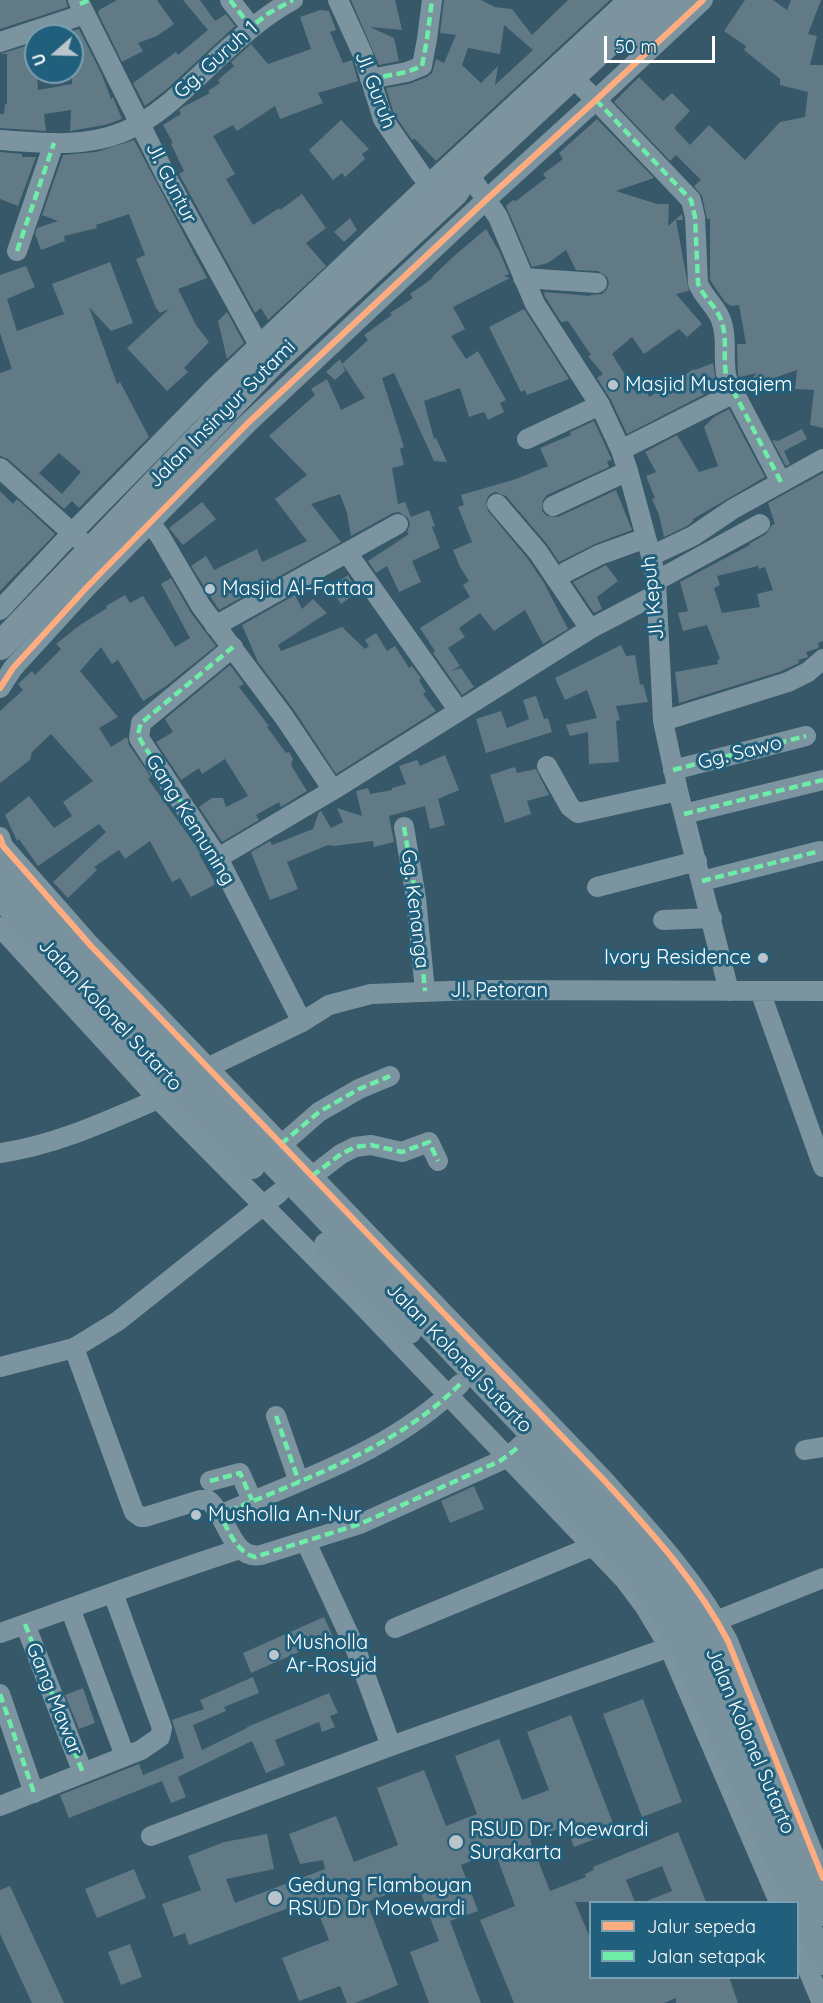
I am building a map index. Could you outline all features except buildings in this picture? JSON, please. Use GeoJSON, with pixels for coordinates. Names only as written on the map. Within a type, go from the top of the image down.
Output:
{"type":"FeatureCollection","features":[{"type":"Feature","properties":{"kind":"highway","name":"Jalan Insinyur Sutami"},"geometry":{"type":"LineString","coordinates":[[4,656],[80,579],[82,542],[143,512],[264,354],[367,292],[460,189],[571,87],[654,0]]}},
{"type":"Feature","properties":{"kind":"highway","name":"Jalan Insinyur Sutami"},"geometry":{"type":"LineString","coordinates":[[460,189],[518,160],[571,87],[645,43],[680,0]]}},
{"type":"Feature","properties":{"kind":"main road","name":"Jalan Kolonel Sutarto"},"geometry":{"type":"LineString","coordinates":[[0,866],[46,906],[87,951],[185,1082],[274,1150],[288,1191],[455,1390],[597,1540],[630,1565],[653,1596],[808,1917]]}},
{"type":"Feature","properties":{"kind":"main road","name":"Jalan Kolonel Sutarto"},"geometry":{"type":"LineString","coordinates":[[0,896],[655,1562],[709,1623],[823,1962]]}},
{"type":"Feature","properties":{"kind":"street"},"geometry":{"type":"LineString","coordinates":[[231,0],[251,27]]}},
{"type":"Feature","properties":{"kind":"street","name":"Gg. Guruh 1"},"geometry":{"type":"LineString","coordinates":[[0,140],[54,143],[99,140],[124,132],[141,123],[178,94],[251,27],[269,13],[293,0]]}},
{"type":"Feature","properties":{"kind":"street","name":"Jl. Guruh"},"geometry":{"type":"LineString","coordinates":[[338,0],[354,34],[383,119],[392,135],[460,189]]}},
{"type":"Feature","properties":{"kind":"street"},"geometry":{"type":"LineString","coordinates":[[370,79],[407,72],[422,66],[428,39],[432,0]]}},
{"type":"Feature","properties":{"kind":"street"},"geometry":{"type":"LineString","coordinates":[[0,610],[82,542],[264,354],[460,189],[571,87],[628,0]]}},
{"type":"Feature","properties":{"kind":"street"},"geometry":{"type":"LineString","coordinates":[[645,43],[703,0]]}},
{"type":"Feature","properties":{"kind":"street"},"geometry":{"type":"LineString","coordinates":[[0,42],[83,5]]}},
{"type":"Feature","properties":{"kind":"street","name":"Jl. Guntur"},"geometry":{"type":"LineString","coordinates":[[83,5],[168,178],[264,354]]}},
{"type":"Feature","properties":{"kind":"street"},"geometry":{"type":"LineString","coordinates":[[571,87],[691,200],[695,217],[698,283],[701,291],[721,317],[725,336],[726,373],[734,393],[781,482]]}},
{"type":"Feature","properties":{"kind":"street"},"geometry":{"type":"LineString","coordinates":[[17,251],[54,143]]}},
{"type":"Feature","properties":{"kind":"street"},"geometry":{"type":"LineString","coordinates":[[80,579],[143,512],[248,423],[460,189]]}},
{"type":"Feature","properties":{"kind":"street","name":"Jl. Kepuh"},"geometry":{"type":"LineString","coordinates":[[460,189],[498,217],[535,304],[600,405],[621,450],[648,547],[655,588],[663,721],[678,791],[729,991]]}},
{"type":"Feature","properties":{"kind":"street"},"geometry":{"type":"LineString","coordinates":[[523,278],[597,283]]}},
{"type":"Feature","properties":{"kind":"street"},"geometry":{"type":"LineString","coordinates":[[621,450],[734,393]]}},
{"type":"Feature","properties":{"kind":"street"},"geometry":{"type":"LineString","coordinates":[[527,439],[600,405]]}},
{"type":"Feature","properties":{"kind":"street"},"geometry":{"type":"LineString","coordinates":[[566,572],[599,555],[648,547],[693,536],[733,509],[823,459]]}},
{"type":"Feature","properties":{"kind":"street"},"geometry":{"type":"LineString","coordinates":[[0,468],[82,542]]}},
{"type":"Feature","properties":{"kind":"street"},"geometry":{"type":"LineString","coordinates":[[553,506],[628,471]]}},
{"type":"Feature","properties":{"kind":"street"},"geometry":{"type":"LineString","coordinates":[[497,504],[538,552],[590,629]]}},
{"type":"Feature","properties":{"kind":"street"},"geometry":{"type":"LineString","coordinates":[[143,512],[201,606],[284,717],[333,790]]}},
{"type":"Feature","properties":{"kind":"street"},"geometry":{"type":"LineString","coordinates":[[215,626],[348,554],[398,524]]}},
{"type":"Feature","properties":{"kind":"street"},"geometry":{"type":"LineString","coordinates":[[218,858],[333,790],[760,524]]}},
{"type":"Feature","properties":{"kind":"street"},"geometry":{"type":"LineString","coordinates":[[348,554],[459,711]]}},
{"type":"Feature","properties":{"kind":"street","name":"Gang Kemuning"},"geometry":{"type":"LineString","coordinates":[[233,647],[141,723],[138,734],[218,858],[302,1022]]}},
{"type":"Feature","properties":{"kind":"street"},"geometry":{"type":"LineString","coordinates":[[0,688],[4,656]]}},
{"type":"Feature","properties":{"kind":"street"},"geometry":{"type":"LineString","coordinates":[[663,721],[788,682],[808,672],[823,659]]}},
{"type":"Feature","properties":{"kind":"street","name":"Gg. Sawo"},"geometry":{"type":"LineString","coordinates":[[673,770],[806,736]]}},
{"type":"Feature","properties":{"kind":"street"},"geometry":{"type":"LineString","coordinates":[[548,766],[570,807],[578,813],[678,791]]}},
{"type":"Feature","properties":{"kind":"street"},"geometry":{"type":"LineString","coordinates":[[684,814],[823,780]]}},
{"type":"Feature","properties":{"kind":"street","name":"Gg. Kenanga"},"geometry":{"type":"LineString","coordinates":[[404,827],[416,897],[425,991]]}},
{"type":"Feature","properties":{"kind":"street"},"geometry":{"type":"LineString","coordinates":[[0,837],[3,846],[46,906]]}},
{"type":"Feature","properties":{"kind":"street"},"geometry":{"type":"LineString","coordinates":[[702,881],[820,851]]}},
{"type":"Feature","properties":{"kind":"street"},"geometry":{"type":"LineString","coordinates":[[597,887],[697,861]]}},
{"type":"Feature","properties":{"kind":"street"},"geometry":{"type":"LineString","coordinates":[[663,921],[712,918]]}},
{"type":"Feature","properties":{"kind":"street"},"geometry":{"type":"LineString","coordinates":[[0,927],[185,1082]]}},
{"type":"Feature","properties":{"kind":"street","name":"Jl. Petoran"},"geometry":{"type":"LineString","coordinates":[[0,1153],[31,1148],[63,1138],[185,1082],[302,1022],[329,1005],[371,994],[425,991],[823,991]]}},
{"type":"Feature","properties":{"kind":"street"},"geometry":{"type":"LineString","coordinates":[[760,991],[823,1167]]}},
{"type":"Feature","properties":{"kind":"street"},"geometry":{"type":"LineString","coordinates":[[274,1150],[319,1112],[348,1095],[390,1076]]}},
{"type":"Feature","properties":{"kind":"street"},"geometry":{"type":"LineString","coordinates":[[0,1367],[74,1348],[118,1321],[288,1191],[341,1154],[371,1145],[402,1152],[429,1142],[438,1161]]}},
{"type":"Feature","properties":{"kind":"street"},"geometry":{"type":"LineString","coordinates":[[74,1348],[134,1512],[145,1517],[204,1500],[211,1502],[240,1549],[255,1557],[360,1524],[514,1452]]}},
{"type":"Feature","properties":{"kind":"street"},"geometry":{"type":"LineString","coordinates":[[220,1515],[372,1448],[406,1428],[455,1390]]}},
{"type":"Feature","properties":{"kind":"street"},"geometry":{"type":"LineString","coordinates":[[276,1416],[299,1482]]}},
{"type":"Feature","properties":{"kind":"street"},"geometry":{"type":"LineString","coordinates":[[210,1481],[240,1473],[252,1500]]}},
{"type":"Feature","properties":{"kind":"street"},"geometry":{"type":"LineString","coordinates":[[395,1628],[597,1540]]}},
{"type":"Feature","properties":{"kind":"street"},"geometry":{"type":"LineString","coordinates":[[306,1542],[356,1650],[391,1746]]}},
{"type":"Feature","properties":{"kind":"street"},"geometry":{"type":"LineString","coordinates":[[0,1633],[153,1577],[240,1549]]}},
{"type":"Feature","properties":{"kind":"street"},"geometry":{"type":"LineString","coordinates":[[823,1578],[709,1623],[728,1641],[823,1878]]}},
{"type":"Feature","properties":{"kind":"street"},"geometry":{"type":"LineString","coordinates":[[0,1806],[125,1756],[153,1743],[160,1737],[162,1728],[113,1593]]}},
{"type":"Feature","properties":{"kind":"street"},"geometry":{"type":"LineString","coordinates":[[70,1608],[125,1756]]}},
{"type":"Feature","properties":{"kind":"street","name":"Gang Mawar"},"geometry":{"type":"LineString","coordinates":[[25,1624],[83,1773]]}},
{"type":"Feature","properties":{"kind":"street"},"geometry":{"type":"LineString","coordinates":[[151,1836],[391,1746],[675,1645],[779,1901]]}},
{"type":"Feature","properties":{"kind":"street"},"geometry":{"type":"LineString","coordinates":[[0,1694],[34,1793]]}},
{"type":"Feature","properties":{"kind":"street"},"geometry":{"type":"LineString","coordinates":[[808,1917],[822,2003]]}},
{"type":"Feature","properties":{"kind":"marked path"},"geometry":{"type":"LineString","coordinates":[[80,4],[89,0]]}},
{"type":"Feature","properties":{"kind":"marked path"},"geometry":{"type":"LineString","coordinates":[[230,0],[251,27],[269,13],[293,0]]}},
{"type":"Feature","properties":{"kind":"marked path"},"geometry":{"type":"LineString","coordinates":[[370,79],[407,72],[422,66],[432,0]]}},
{"type":"Feature","properties":{"kind":"marked path"},"geometry":{"type":"LineString","coordinates":[[596,100],[691,200],[695,217],[698,283],[722,323],[727,379],[781,482]]}},
{"type":"Feature","properties":{"kind":"marked path"},"geometry":{"type":"LineString","coordinates":[[17,251],[54,143]]}},
{"type":"Feature","properties":{"kind":"marked path"},"geometry":{"type":"LineString","coordinates":[[218,858],[138,734],[141,723],[233,647]]}},
{"type":"Feature","properties":{"kind":"marked path"},"geometry":{"type":"LineString","coordinates":[[673,770],[806,736]]}},
{"type":"Feature","properties":{"kind":"marked path"},"geometry":{"type":"LineString","coordinates":[[684,814],[823,780]]}},
{"type":"Feature","properties":{"kind":"marked path"},"geometry":{"type":"LineString","coordinates":[[404,827],[416,898],[425,991]]}},
{"type":"Feature","properties":{"kind":"marked path"},"geometry":{"type":"LineString","coordinates":[[702,881],[820,851]]}},
{"type":"Feature","properties":{"kind":"marked path"},"geometry":{"type":"LineString","coordinates":[[281,1144],[319,1112],[359,1089],[390,1076]]}},
{"type":"Feature","properties":{"kind":"marked path"},"geometry":{"type":"LineString","coordinates":[[312,1176],[341,1154],[355,1147],[371,1145],[402,1152],[429,1142],[438,1161]]}},
{"type":"Feature","properties":{"kind":"marked path"},"geometry":{"type":"LineString","coordinates":[[460,1384],[434,1407],[377,1445],[315,1475],[220,1515],[238,1546],[255,1557],[360,1524],[500,1461],[520,1446]]}},
{"type":"Feature","properties":{"kind":"marked path"},"geometry":{"type":"LineString","coordinates":[[276,1416],[299,1482]]}},
{"type":"Feature","properties":{"kind":"marked path"},"geometry":{"type":"LineString","coordinates":[[210,1481],[240,1473],[252,1500]]}},
{"type":"Feature","properties":{"kind":"marked path"},"geometry":{"type":"LineString","coordinates":[[25,1624],[83,1773]]}},
{"type":"Feature","properties":{"kind":"marked path"},"geometry":{"type":"LineString","coordinates":[[0,1694],[34,1793]]}},
{"type":"Feature","properties":{"kind":"cycle path"},"geometry":{"type":"LineString","coordinates":[[0,688],[13,668],[87,587],[248,423],[703,0]]}},
{"type":"Feature","properties":{"kind":"cycle path"},"geometry":{"type":"LineString","coordinates":[[0,837],[3,846],[91,946],[603,1479],[687,1576],[728,1641],[823,1878]]}},
{"type":"Feature","properties":{"kind":"place","name":"Masjid Mustaqiem"},"geometry":{"type":"Point","coordinates":[613,385]}},
{"type":"Feature","properties":{"kind":"place","name":"Masjid Al-Fattaa"},"geometry":{"type":"Point","coordinates":[210,589]}},
{"type":"Feature","properties":{"kind":"place","name":"Ivory Residence"},"geometry":{"type":"Point","coordinates":[763,958]}},
{"type":"Feature","properties":{"kind":"place","name":"Musholla An-Nur"},"geometry":{"type":"Point","coordinates":[196,1515]}},
{"type":"Feature","properties":{"kind":"place","name":"Musholla Ar-Rosyid"},"geometry":{"type":"Point","coordinates":[274,1655]}},
{"type":"Feature","properties":{"kind":"place","name":"RSUD Dr. Moewardi Surakarta"},"geometry":{"type":"Point","coordinates":[456,1842]}},
{"type":"Feature","properties":{"kind":"place","name":"Gedung Flamboyan RSUD Dr Moewardi"},"geometry":{"type":"Point","coordinates":[275,1898]}}]}
